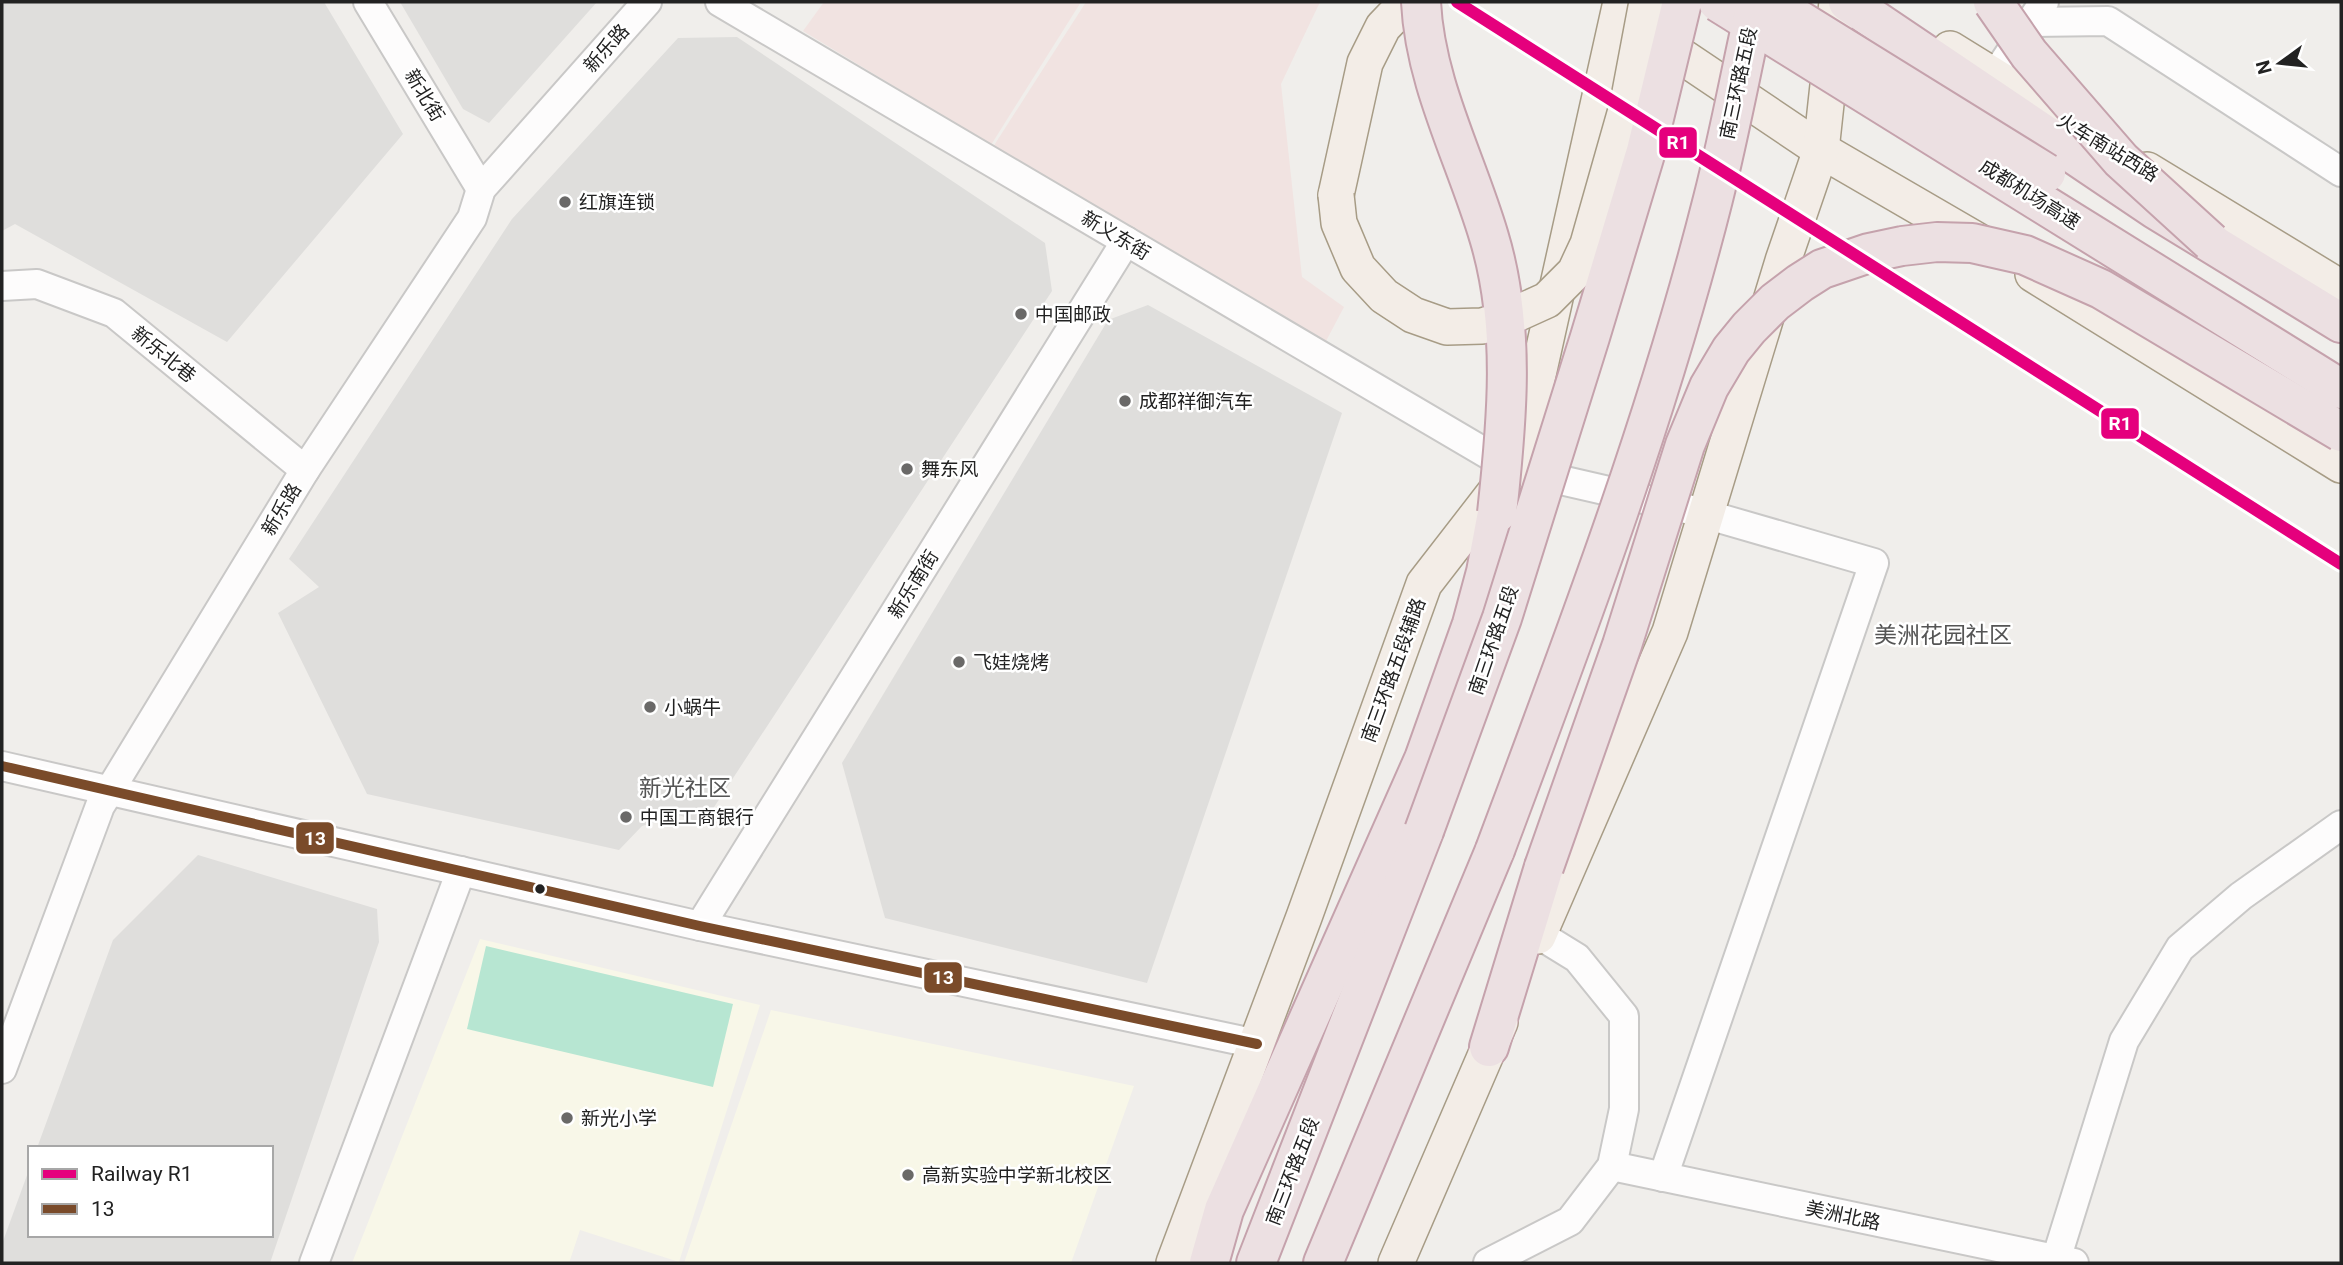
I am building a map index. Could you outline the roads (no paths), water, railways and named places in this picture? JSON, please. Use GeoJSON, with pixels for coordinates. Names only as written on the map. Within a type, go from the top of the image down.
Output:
{"type":"FeatureCollection","features":[{"type":"Feature","properties":{"kind":"highway"},"geometry":{"type":"LineString","coordinates":[[1209,1263],[1224,1210],[1423,760],[1472,624],[1486,572],[1497,513],[1506,429],[1506,344],[1501,285],[1489,237],[1432,73],[1422,28],[1421,2]]}},
{"type":"Feature","properties":{"kind":"highway","name":"南三环路五段"},"geometry":{"type":"LineString","coordinates":[[1256,1263],[1424,831],[1502,618],[1646,151],[1682,2]]}},
{"type":"Feature","properties":{"kind":"highway","name":"成都机场高速"},"geometry":{"type":"LineString","coordinates":[[1718,2],[2341,389]]}},
{"type":"Feature","properties":{"kind":"highway"},"geometry":{"type":"LineString","coordinates":[[1848,2],[2155,209],[2341,323]]}},
{"type":"Feature","properties":{"kind":"highway"},"geometry":{"type":"LineString","coordinates":[[1993,2],[2029,54],[2121,160],[2211,242]]}},
{"type":"Feature","properties":{"kind":"highway","name":"南三环路五段"},"geometry":{"type":"LineString","coordinates":[[1323,1263],[1495,850],[1581,620],[1657,395],[1713,198],[1760,4]]}},
{"type":"Feature","properties":{"kind":"highway","name":"成都机场高速"},"geometry":{"type":"LineString","coordinates":[[1760,4],[2341,358]]}},
{"type":"Feature","properties":{"kind":"highway"},"geometry":{"type":"LineString","coordinates":[[1489,1047],[1544,867],[1622,645],[1685,445],[1709,387],[1731,351],[1775,302],[1800,283],[1822,269],[1869,253],[1902,246],[1937,242],[1972,243],[2025,254],[2101,289],[2341,432]]}},
{"type":"Feature","properties":{"kind":"main road"},"geometry":{"type":"LineString","coordinates":[[1407,2],[1383,27],[1365,63],[1336,195],[1339,223],[1358,268],[1384,296],[1413,315],[1447,327],[1482,326],[1503,320],[1547,300],[1575,272],[1588,244],[1628,103],[1622,5]]}},
{"type":"Feature","properties":{"kind":"main road"},"geometry":{"type":"LineString","coordinates":[[1396,1263],[1670,632],[1783,261],[1821,150],[1837,2]]}},
{"type":"Feature","properties":{"kind":"main road","name":"火车南站西路"},"geometry":{"type":"LineString","coordinates":[[1878,2],[1994,77],[2341,288]]}},
{"type":"Feature","properties":{"kind":"main road"},"geometry":{"type":"LineString","coordinates":[[1622,5],[1821,150],[2070,296],[2341,465]]}},
{"type":"Feature","properties":{"kind":"main road","name":"南三环路五段辅路"},"geometry":{"type":"LineString","coordinates":[[1174,1263],[1257,1044],[1424,584],[1513,469],[1529,415],[1622,5]]}},
{"type":"Feature","properties":{"kind":"street","name":"新北街"},"geometry":{"type":"LineString","coordinates":[[369,2],[481,189]]}},
{"type":"Feature","properties":{"kind":"street","name":"新乐路"},"geometry":{"type":"LineString","coordinates":[[2,1069],[100,806],[305,470],[472,218],[481,189],[647,2]]}},
{"type":"Feature","properties":{"kind":"street","name":"新义东街"},"geometry":{"type":"LineString","coordinates":[[720,2],[1513,469],[1705,514],[1874,563],[1663,1177]]}},
{"type":"Feature","properties":{"kind":"street"},"geometry":{"type":"LineString","coordinates":[[1994,77],[2037,12],[2108,21],[2341,172]]}},
{"type":"Feature","properties":{"kind":"street","name":"新乐南街"},"geometry":{"type":"LineString","coordinates":[[699,926],[1126,241]]}},
{"type":"Feature","properties":{"kind":"street","name":"新乐北巷"},"geometry":{"type":"LineString","coordinates":[[2,286],[37,284],[114,313],[305,470]]}},
{"type":"Feature","properties":{"kind":"street"},"geometry":{"type":"LineString","coordinates":[[2,766],[699,926],[1257,1044]]}},
{"type":"Feature","properties":{"kind":"street"},"geometry":{"type":"LineString","coordinates":[[2062,1262],[2124,1041],[2180,948],[2241,896],[2341,825]]}},
{"type":"Feature","properties":{"kind":"street"},"geometry":{"type":"LineString","coordinates":[[314,1263],[461,871]]}},
{"type":"Feature","properties":{"kind":"street"},"geometry":{"type":"LineString","coordinates":[[1488,1263],[1570,1221],[1612,1166],[1624,1108],[1624,1016],[1577,958],[1538,934]]}},
{"type":"Feature","properties":{"kind":"street","name":"美洲北路"},"geometry":{"type":"LineString","coordinates":[[1612,1166],[2062,1262]]}},
{"type":"Feature","properties":{"kind":"rail line","name":"R1"},"geometry":{"type":"LineString","coordinates":[[1457,2],[2341,564]]}},
{"type":"Feature","properties":{"kind":"place","name":"红旗连锁"},"geometry":{"type":"Point","coordinates":[565,202]}},
{"type":"Feature","properties":{"kind":"place","name":"中国邮政"},"geometry":{"type":"Point","coordinates":[1021,314]}},
{"type":"Feature","properties":{"kind":"place","name":"成都祥御汽车"},"geometry":{"type":"Point","coordinates":[1125,401]}},
{"type":"Feature","properties":{"kind":"place","name":"舞东风"},"geometry":{"type":"Point","coordinates":[907,469]}},
{"type":"Feature","properties":{"kind":"place","name":"飞娃烧烤"},"geometry":{"type":"Point","coordinates":[959,662]}},
{"type":"Feature","properties":{"kind":"place","name":"小蜗牛"},"geometry":{"type":"Point","coordinates":[650,707]}},
{"type":"Feature","properties":{"kind":"place","name":"中国工商银行"},"geometry":{"type":"Point","coordinates":[626,817]}},
{"type":"Feature","properties":{"kind":"place","name":"新光小学"},"geometry":{"type":"Point","coordinates":[567,1118]}},
{"type":"Feature","properties":{"kind":"place","name":"高新实验中学新北校区"},"geometry":{"type":"Point","coordinates":[908,1175]}},
{"type":"Feature","properties":{"kind":"district","name":"美洲花园社区"},"geometry":{"type":"Point","coordinates":[1943,635]}},
{"type":"Feature","properties":{"kind":"district","name":"新光社区"},"geometry":{"type":"Point","coordinates":[685,788]}}]}
